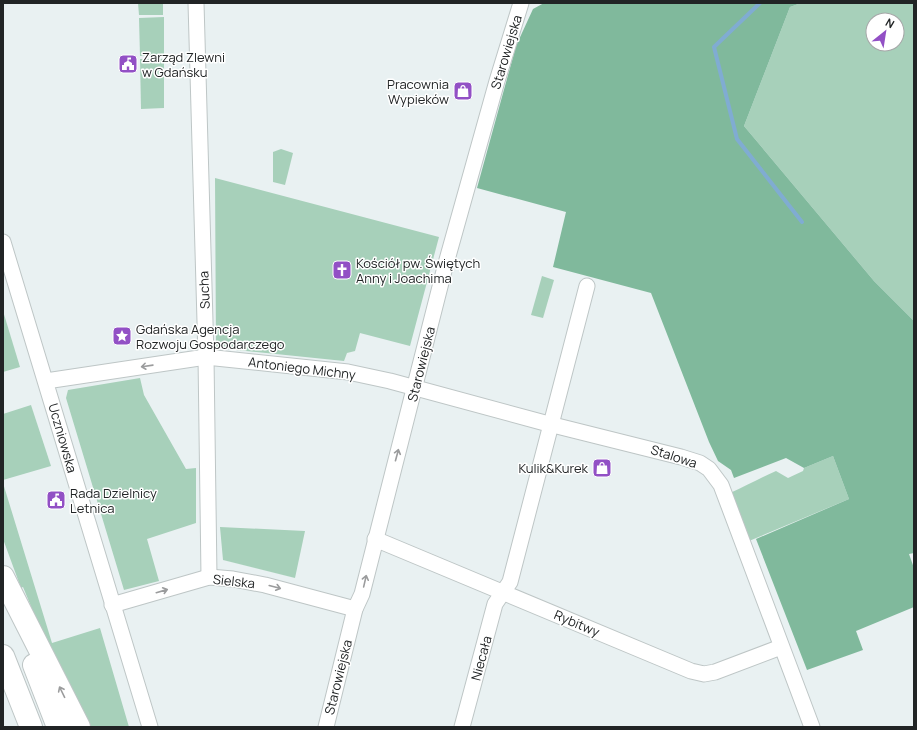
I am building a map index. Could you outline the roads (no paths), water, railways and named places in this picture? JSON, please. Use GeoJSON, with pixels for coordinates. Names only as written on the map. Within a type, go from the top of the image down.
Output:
{"type":"FeatureCollection","features":[{"type":"Feature","properties":{"kind":"main road"},"geometry":{"type":"LineString","coordinates":[[3,577],[79,727]]}},
{"type":"Feature","properties":{"kind":"main road"},"geometry":{"type":"LineString","coordinates":[[3,582],[58,727]]}},
{"type":"Feature","properties":{"kind":"main road"},"geometry":{"type":"LineString","coordinates":[[6,665],[7,702],[15,727]]}},
{"type":"Feature","properties":{"kind":"main road"},"geometry":{"type":"LineString","coordinates":[[6,665],[31,727]]}},
{"type":"Feature","properties":{"kind":"street","name":"Sucha"},"geometry":{"type":"LineString","coordinates":[[196,3],[206,357],[209,577]]}},
{"type":"Feature","properties":{"kind":"street","name":"Starowiejska"},"geometry":{"type":"LineString","coordinates":[[326,727],[356,609],[362,594],[445,267],[497,81],[521,3]]}},
{"type":"Feature","properties":{"kind":"street","name":"Uczniowska"},"geometry":{"type":"LineString","coordinates":[[3,242],[150,727]]}},
{"type":"Feature","properties":{"kind":"street","name":"Niecała"},"geometry":{"type":"LineString","coordinates":[[462,727],[495,604],[510,582],[587,286]]}},
{"type":"Feature","properties":{"kind":"street","name":"Antoniego Michny"},"geometry":{"type":"LineString","coordinates":[[46,381],[206,357],[348,372],[415,387]]}},
{"type":"Feature","properties":{"kind":"street","name":"Stalowa"},"geometry":{"type":"LineString","coordinates":[[415,387],[552,425],[647,447],[700,463],[709,468],[721,485],[812,727]]}},
{"type":"Feature","properties":{"kind":"street","name":"Rybitwy"},"geometry":{"type":"LineString","coordinates":[[375,539],[690,672],[704,674],[715,672],[781,647]]}},
{"type":"Feature","properties":{"kind":"street","name":"Sielska"},"geometry":{"type":"LineString","coordinates":[[112,605],[209,577],[233,579],[266,585],[356,609]]}},
{"type":"Feature","properties":{"kind":"waterway"},"geometry":{"type":"LineString","coordinates":[[760,3],[714,47],[737,139],[802,222]]}},
{"type":"Feature","properties":{"kind":"place","name":"Zarząd Zlewni w Gdańsku"},"geometry":{"type":"Point","coordinates":[128,64]}},
{"type":"Feature","properties":{"kind":"place","name":"Pracownia Wypieków"},"geometry":{"type":"Point","coordinates":[463,91]}},
{"type":"Feature","properties":{"kind":"place","name":"Kościół pw. Świętych Anny i Joachima"},"geometry":{"type":"Point","coordinates":[342,270]}},
{"type":"Feature","properties":{"kind":"place","name":"Gdańska Agencja Rozwoju Gospodarczego"},"geometry":{"type":"Point","coordinates":[122,336]}},
{"type":"Feature","properties":{"kind":"place","name":"Kulik&Kurek"},"geometry":{"type":"Point","coordinates":[602,468]}},
{"type":"Feature","properties":{"kind":"place","name":"Rada Dzielnicy Letnica"},"geometry":{"type":"Point","coordinates":[56,500]}}]}
